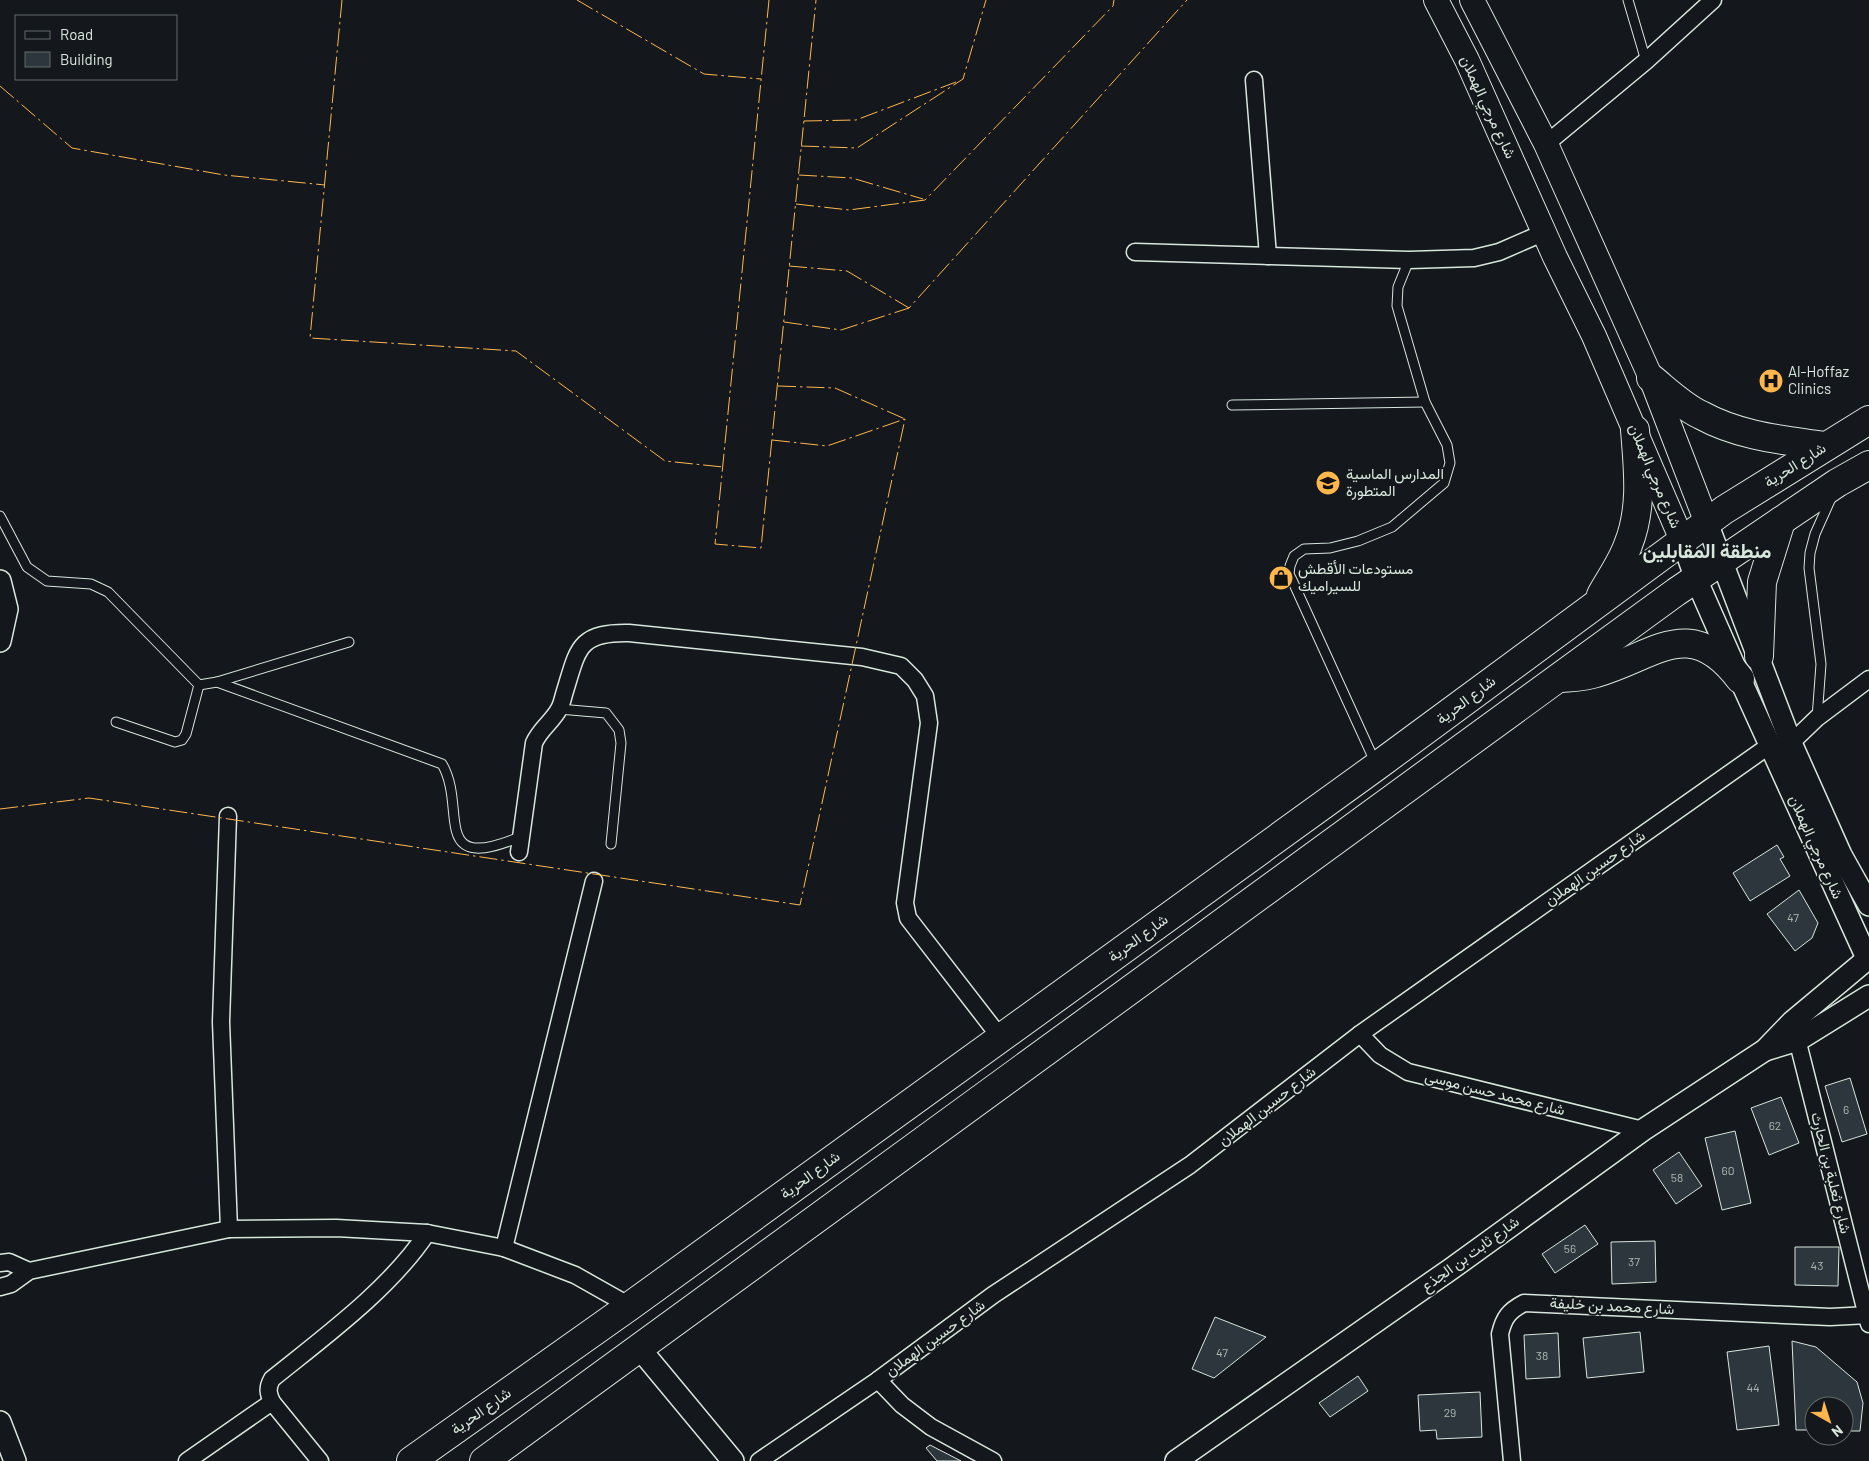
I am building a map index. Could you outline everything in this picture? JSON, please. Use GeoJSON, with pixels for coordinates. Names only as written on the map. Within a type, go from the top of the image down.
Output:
{"type":"FeatureCollection","features":[{"type":"Feature","properties":{"kind":"highway"},"geometry":{"type":"LineString","coordinates":[[1651,378],[1680,402],[1701,416],[1730,428],[1764,438],[1824,446]]}},
{"type":"Feature","properties":{"kind":"highway","name":"شارع الحرية"},"geometry":{"type":"LineString","coordinates":[[411,1461],[630,1306],[1377,766],[1724,510],[1824,446],[1869,420]]}},
{"type":"Feature","properties":{"kind":"highway"},"geometry":{"type":"LineString","coordinates":[[1596,603],[1628,544],[1637,512],[1638,476],[1635,430]]}},
{"type":"Feature","properties":{"kind":"highway"},"geometry":{"type":"LineString","coordinates":[[484,1461],[1696,579],[1837,483],[1869,465]]}},
{"type":"Feature","properties":{"kind":"highway"},"geometry":{"type":"LineString","coordinates":[[1759,656],[1762,582],[1781,521]]}},
{"type":"Feature","properties":{"kind":"highway"},"geometry":{"type":"LineString","coordinates":[[1557,679],[1595,674],[1671,644],[1685,642],[1716,655],[1729,665],[1740,679]]}},
{"type":"Feature","properties":{"kind":"main road","name":"شارع مرجي الهملان"},"geometry":{"type":"LineString","coordinates":[[1436,0],[1467,60],[1635,430],[1682,540]]}},
{"type":"Feature","properties":{"kind":"main road","name":"شارع مرجي الهملان"},"geometry":{"type":"LineString","coordinates":[[1472,0],[1546,144],[1651,378],[1706,523]]}},
{"type":"Feature","properties":{"kind":"street"},"geometry":{"type":"LineString","coordinates":[[1546,144],[1646,61],[1713,0]]}},
{"type":"Feature","properties":{"kind":"street"},"geometry":{"type":"LineString","coordinates":[[1254,80],[1268,256]]}},
{"type":"Feature","properties":{"kind":"street"},"geometry":{"type":"LineString","coordinates":[[1135,252],[1409,260],[1474,258],[1498,252],[1545,232]]}},
{"type":"Feature","properties":{"kind":"street","name":"شارع مرجي الهملان"},"geometry":{"type":"LineString","coordinates":[[1706,523],[1759,656],[1791,743],[1840,855],[1869,904]]}},
{"type":"Feature","properties":{"kind":"street","name":"شارع مرجي الهملان"},"geometry":{"type":"LineString","coordinates":[[1682,540],[1696,579],[1740,679],[1867,959]]}},
{"type":"Feature","properties":{"kind":"street"},"geometry":{"type":"LineString","coordinates":[[0,582],[8,609],[0,641]]}},
{"type":"Feature","properties":{"kind":"street"},"geometry":{"type":"LineString","coordinates":[[519,852],[534,743],[539,733],[559,709],[576,652],[592,637],[612,632],[862,656],[901,666],[915,680],[925,696],[929,723],[905,903],[908,918],[1000,1037]]}},
{"type":"Feature","properties":{"kind":"street"},"geometry":{"type":"LineString","coordinates":[[1791,743],[1817,718],[1869,679]]}},
{"type":"Feature","properties":{"kind":"street","name":"شارع حسين الهملان"},"geometry":{"type":"LineString","coordinates":[[759,1461],[878,1380],[994,1296],[1190,1164],[1360,1034],[1770,745]]}},
{"type":"Feature","properties":{"kind":"street"},"geometry":{"type":"LineString","coordinates":[[228,816],[221,1022],[229,1229]]}},
{"type":"Feature","properties":{"kind":"street"},"geometry":{"type":"LineString","coordinates":[[504,1248],[594,881]]}},
{"type":"Feature","properties":{"kind":"street","name":"شارع ثابت بن الجذع"},"geometry":{"type":"LineString","coordinates":[[1795,1031],[1867,959]]}},
{"type":"Feature","properties":{"kind":"street","name":"شارع ثابت بن الجذع"},"geometry":{"type":"LineString","coordinates":[[1176,1461],[1451,1269],[1643,1130],[1795,1031],[1869,996]]}},
{"type":"Feature","properties":{"kind":"street","name":"شارع ثعلبة بن الحارث"},"geometry":{"type":"LineString","coordinates":[[1795,1031],[1868,1318]]}},
{"type":"Feature","properties":{"kind":"street","name":"شارع محمد حسن موسى"},"geometry":{"type":"LineString","coordinates":[[1360,1034],[1380,1055],[1408,1072],[1643,1130]]}},
{"type":"Feature","properties":{"kind":"street"},"geometry":{"type":"LineString","coordinates":[[0,1287],[11,1284],[29,1271],[229,1229],[336,1228],[427,1233],[504,1248],[575,1275],[630,1306]]}},
{"type":"Feature","properties":{"kind":"street"},"geometry":{"type":"LineString","coordinates":[[320,1461],[272,1402],[268,1393],[268,1386],[272,1379],[391,1278],[410,1258],[427,1233]]}},
{"type":"Feature","properties":{"kind":"street"},"geometry":{"type":"LineString","coordinates":[[0,1263],[9,1262],[29,1271]]}},
{"type":"Feature","properties":{"kind":"street","name":"شارع محمد بن خليفة"},"geometry":{"type":"LineString","coordinates":[[1512,1461],[1500,1334],[1504,1319],[1511,1310],[1524,1302],[1868,1318]]}},
{"type":"Feature","properties":{"kind":"street"},"geometry":{"type":"LineString","coordinates":[[640,1349],[733,1461]]}},
{"type":"Feature","properties":{"kind":"street"},"geometry":{"type":"LineString","coordinates":[[878,1380],[902,1405],[930,1427],[993,1461]]}},
{"type":"Feature","properties":{"kind":"street"},"geometry":{"type":"LineString","coordinates":[[187,1461],[272,1402]]}},
{"type":"Feature","properties":{"kind":"street"},"geometry":{"type":"LineString","coordinates":[[0,1422],[15,1461]]}},
{"type":"Feature","properties":{"kind":"lane"},"geometry":{"type":"LineString","coordinates":[[1628,0],[1646,61]]}},
{"type":"Feature","properties":{"kind":"lane"},"geometry":{"type":"LineString","coordinates":[[1377,766],[1289,574],[1294,556],[1304,550],[1330,548],[1358,541],[1392,527],[1444,483],[1450,463],[1447,445],[1426,402],[1396,306],[1398,287],[1409,260]]}},
{"type":"Feature","properties":{"kind":"lane"},"geometry":{"type":"LineString","coordinates":[[1232,405],[1426,402]]}},
{"type":"Feature","properties":{"kind":"lane"},"geometry":{"type":"LineString","coordinates":[[1817,718],[1821,664],[1809,568],[1810,553],[1815,534],[1837,483]]}},
{"type":"Feature","properties":{"kind":"lane"},"geometry":{"type":"LineString","coordinates":[[0,516],[27,567],[47,581],[91,584],[108,592],[199,685]]}},
{"type":"Feature","properties":{"kind":"lane"},"geometry":{"type":"LineString","coordinates":[[199,685],[217,682],[349,642]]}},
{"type":"Feature","properties":{"kind":"lane"},"geometry":{"type":"LineString","coordinates":[[217,682],[442,764],[448,774],[453,821],[458,838],[472,848],[494,848],[522,836]]}},
{"type":"Feature","properties":{"kind":"lane"},"geometry":{"type":"LineString","coordinates":[[116,722],[175,742],[182,740],[186,734],[199,685]]}},
{"type":"Feature","properties":{"kind":"lane"},"geometry":{"type":"LineString","coordinates":[[559,709],[606,713],[619,730],[621,742],[611,844]]}},
{"type":"Feature","properties":{"kind":"building"},"geometry":{"type":"Polygon","coordinates":[[[1777,845],[1784,857],[1780,859],[1790,876],[1750,901],[1733,873],[1777,845]]]}},
{"type":"Feature","properties":{"kind":"building"},"geometry":{"type":"Polygon","coordinates":[[[1799,890],[1818,923],[1812,938],[1795,951],[1767,914],[1799,890]]]}},
{"type":"Feature","properties":{"kind":"building"},"geometry":{"type":"Polygon","coordinates":[[[1850,1078],[1867,1134],[1842,1142],[1825,1086],[1850,1078]]]}},
{"type":"Feature","properties":{"kind":"building"},"geometry":{"type":"Polygon","coordinates":[[[1781,1097],[1799,1143],[1769,1155],[1751,1108],[1781,1097]]]}},
{"type":"Feature","properties":{"kind":"building"},"geometry":{"type":"Polygon","coordinates":[[[1735,1131],[1751,1203],[1722,1210],[1705,1138],[1735,1131]]]}},
{"type":"Feature","properties":{"kind":"building"},"geometry":{"type":"Polygon","coordinates":[[[1679,1152],[1702,1186],[1676,1204],[1653,1170],[1679,1152]]]}},
{"type":"Feature","properties":{"kind":"building"},"geometry":{"type":"Polygon","coordinates":[[[1585,1225],[1598,1244],[1555,1273],[1542,1254],[1585,1225]]]}},
{"type":"Feature","properties":{"kind":"building"},"geometry":{"type":"Polygon","coordinates":[[[1655,1241],[1656,1282],[1612,1284],[1611,1242],[1655,1241]]]}},
{"type":"Feature","properties":{"kind":"building"},"geometry":{"type":"Polygon","coordinates":[[[1795,1247],[1839,1247],[1838,1286],[1795,1285],[1795,1247]]]}},
{"type":"Feature","properties":{"kind":"building"},"geometry":{"type":"Polygon","coordinates":[[[1215,1317],[1266,1337],[1214,1378],[1192,1369],[1215,1317]]]}},
{"type":"Feature","properties":{"kind":"building"},"geometry":{"type":"Polygon","coordinates":[[[1640,1332],[1644,1372],[1587,1378],[1583,1338],[1640,1332]]]}},
{"type":"Feature","properties":{"kind":"building"},"geometry":{"type":"Polygon","coordinates":[[[1558,1333],[1560,1377],[1526,1379],[1524,1335],[1558,1333]]]}},
{"type":"Feature","properties":{"kind":"building"},"geometry":{"type":"Polygon","coordinates":[[[1792,1341],[1816,1347],[1857,1382],[1863,1403],[1860,1431],[1854,1431],[1854,1396],[1804,1396],[1804,1430],[1796,1430],[1792,1341]]]}},
{"type":"Feature","properties":{"kind":"building"},"geometry":{"type":"Polygon","coordinates":[[[1769,1346],[1779,1425],[1737,1430],[1727,1352],[1769,1346]]]}},
{"type":"Feature","properties":{"kind":"building"},"geometry":{"type":"Polygon","coordinates":[[[1358,1376],[1368,1391],[1330,1417],[1319,1403],[1358,1376]]]}},
{"type":"Feature","properties":{"kind":"building"},"geometry":{"type":"Polygon","coordinates":[[[1480,1392],[1482,1437],[1437,1439],[1436,1430],[1420,1431],[1418,1395],[1480,1392]]]}},
{"type":"Feature","properties":{"kind":"building"},"geometry":{"type":"Polygon","coordinates":[[[930,1445],[961,1461],[937,1461],[926,1448],[930,1445]]]}},
{"type":"Feature","properties":{"kind":"power"},"geometry":{"type":"LineString","coordinates":[[342,0],[310,338],[516,351],[665,461],[723,467]]}},
{"type":"Feature","properties":{"kind":"power"},"geometry":{"type":"LineString","coordinates":[[577,0],[704,74],[761,79]]}},
{"type":"Feature","properties":{"kind":"power"},"geometry":{"type":"LineString","coordinates":[[769,0],[715,544],[761,548],[816,0]]}},
{"type":"Feature","properties":{"kind":"power"},"geometry":{"type":"LineString","coordinates":[[801,146],[857,148],[963,79],[986,0]]}},
{"type":"Feature","properties":{"kind":"power"},"geometry":{"type":"LineString","coordinates":[[796,204],[849,210],[925,200],[1113,6],[1114,0]]}},
{"type":"Feature","properties":{"kind":"power"},"geometry":{"type":"LineString","coordinates":[[784,322],[841,330],[909,308],[1187,0]]}},
{"type":"Feature","properties":{"kind":"power"},"geometry":{"type":"LineString","coordinates":[[804,121],[856,120],[956,82]]}},
{"type":"Feature","properties":{"kind":"power"},"geometry":{"type":"LineString","coordinates":[[0,86],[72,148],[224,175],[325,185]]}},
{"type":"Feature","properties":{"kind":"power"},"geometry":{"type":"LineString","coordinates":[[799,175],[852,178],[923,199]]}},
{"type":"Feature","properties":{"kind":"power"},"geometry":{"type":"LineString","coordinates":[[789,266],[847,271],[909,308]]}},
{"type":"Feature","properties":{"kind":"power"},"geometry":{"type":"LineString","coordinates":[[778,386],[835,388],[905,419]]}},
{"type":"Feature","properties":{"kind":"power"},"geometry":{"type":"LineString","coordinates":[[772,440],[827,446],[905,419]]}},
{"type":"Feature","properties":{"kind":"power"},"geometry":{"type":"LineString","coordinates":[[0,809],[89,798],[800,905],[905,419]]}},
{"type":"Feature","properties":{"kind":"place","name":"Al-Hoffaz Clinics"},"geometry":{"type":"Point","coordinates":[1771,381]}},
{"type":"Feature","properties":{"kind":"place","name":"المدارس الماسية المتطورة"},"geometry":{"type":"Point","coordinates":[1328,483]}},
{"type":"Feature","properties":{"kind":"place","name":"مستودعات الأقطش للسيراميك"},"geometry":{"type":"Point","coordinates":[1281,578]}},
{"type":"Feature","properties":{"kind":"district","name":"منطقة المقابلين"},"geometry":{"type":"Point","coordinates":[1707,551]}}]}
